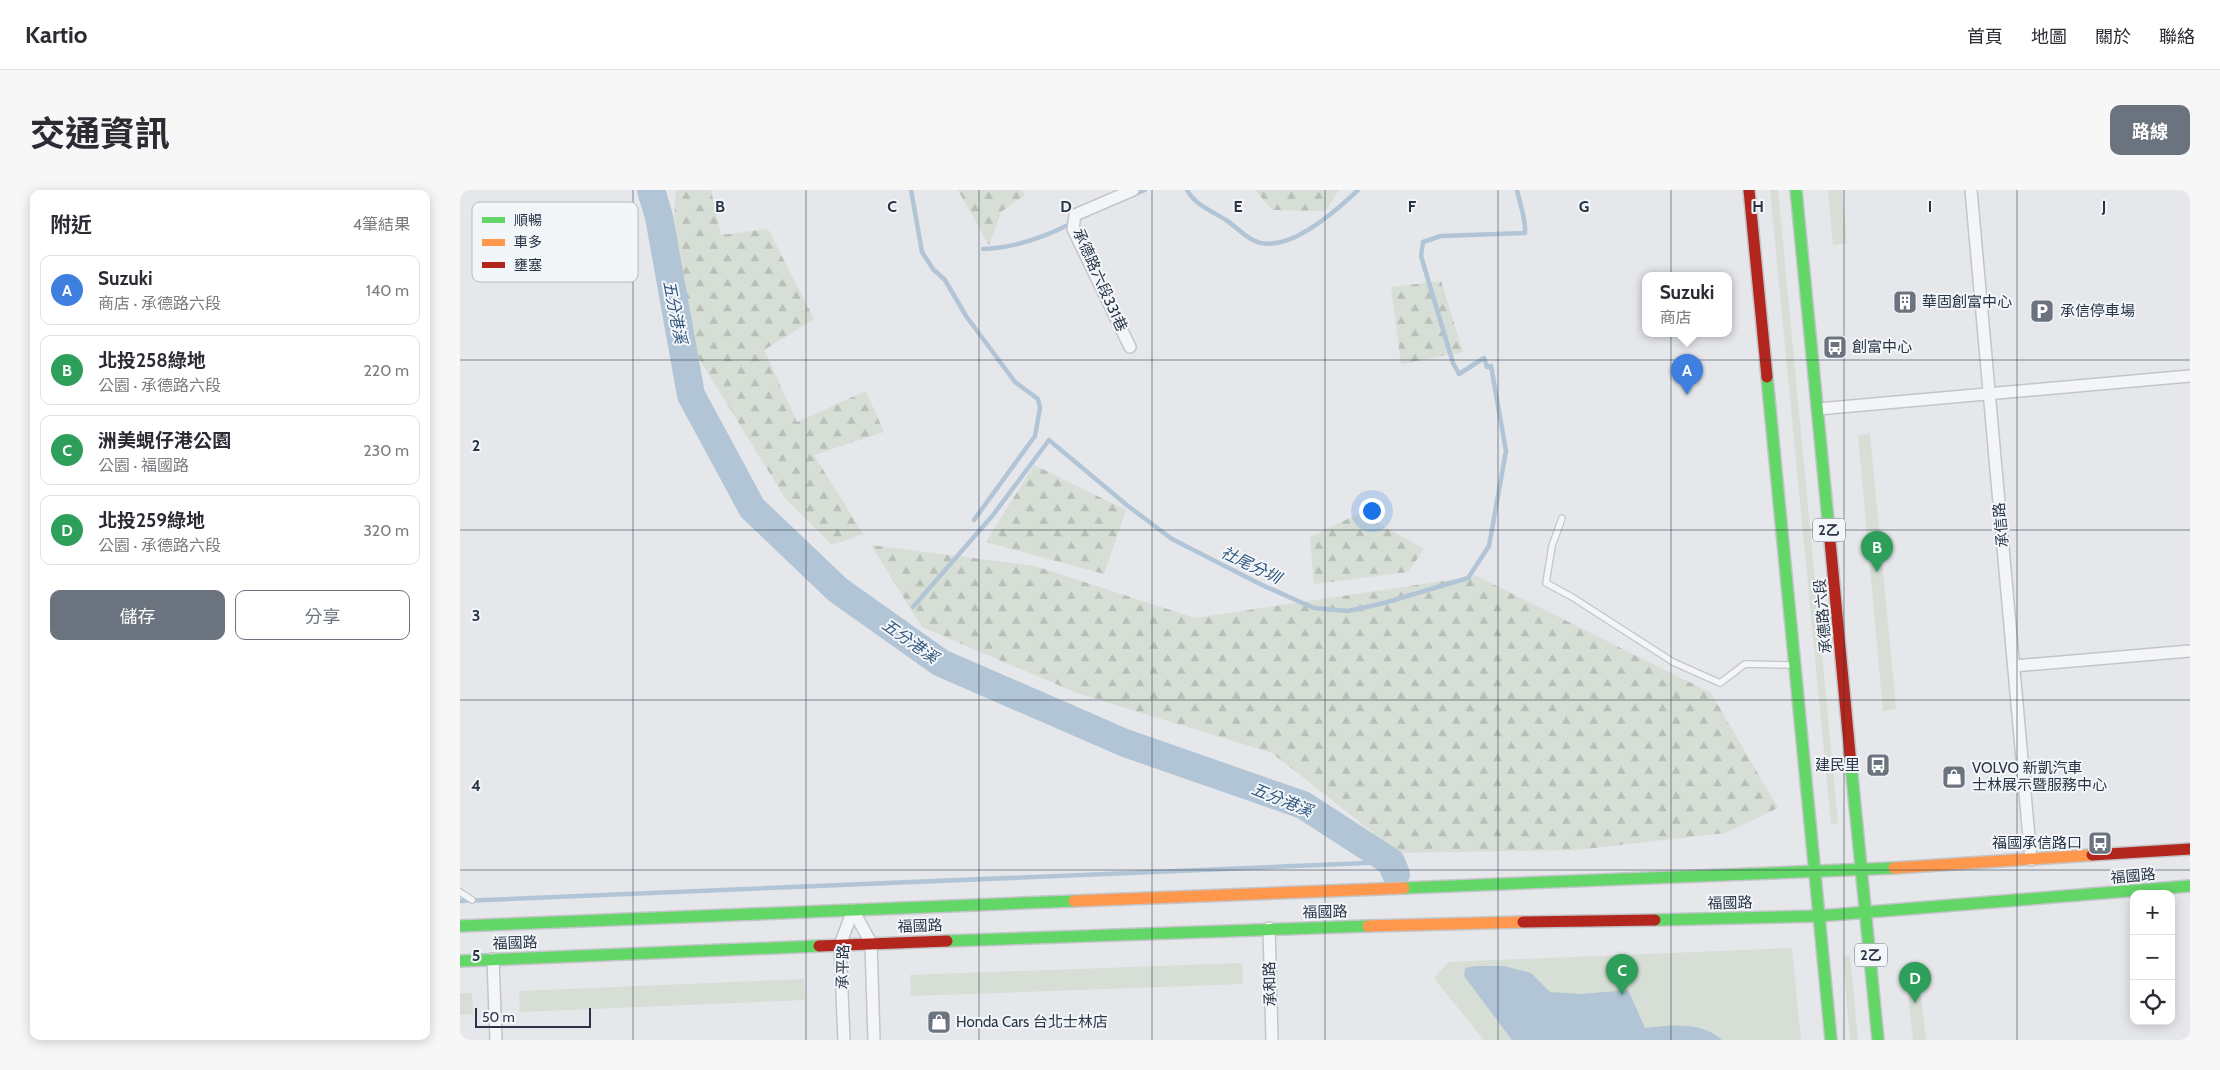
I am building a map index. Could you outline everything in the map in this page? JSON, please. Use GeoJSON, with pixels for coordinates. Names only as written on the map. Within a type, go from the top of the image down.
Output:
{"type":"FeatureCollection","features":[{"type":"Feature","properties":{"kind":"street","name":"承德路六段331巷"},"geometry":{"type":"LineString","coordinates":[[1130,347],[1074,229],[1075,215],[1133,190]]}},
{"type":"Feature","properties":{"kind":"street"},"geometry":{"type":"LineString","coordinates":[[1749,190],[1830,1040]]}},
{"type":"Feature","properties":{"kind":"street","name":"承德路六段"},"geometry":{"type":"LineString","coordinates":[[1796,190],[1862,870],[1868,914],[1878,1040]]}},
{"type":"Feature","properties":{"kind":"street","name":"承信路"},"geometry":{"type":"LineString","coordinates":[[1971,190],[2031,860]]}},
{"type":"Feature","properties":{"kind":"street"},"geometry":{"type":"LineString","coordinates":[[1818,409],[2190,376]]}},
{"type":"Feature","properties":{"kind":"street"},"geometry":{"type":"LineString","coordinates":[[2014,666],[2190,651]]}},
{"type":"Feature","properties":{"kind":"street","name":"福國路"},"geometry":{"type":"LineString","coordinates":[[460,926],[1862,870],[2190,849]]}},
{"type":"Feature","properties":{"kind":"street","name":"福國路"},"geometry":{"type":"LineString","coordinates":[[460,961],[1269,928],[1868,914],[2190,886]]}},
{"type":"Feature","properties":{"kind":"street","name":"承平路"},"geometry":{"type":"LineString","coordinates":[[853,910],[871,943],[874,1040]]}},
{"type":"Feature","properties":{"kind":"street","name":"承平路"},"geometry":{"type":"LineString","coordinates":[[844,1040],[840,945],[853,910]]}},
{"type":"Feature","properties":{"kind":"street","name":"承和路"},"geometry":{"type":"LineString","coordinates":[[1269,928],[1272,1040]]}},
{"type":"Feature","properties":{"kind":"street"},"geometry":{"type":"LineString","coordinates":[[493,959],[496,1040]]}},
{"type":"Feature","properties":{"kind":"lane"},"geometry":{"type":"LineString","coordinates":[[1562,518],[1552,546],[1546,583],[1572,596],[1673,662],[1720,683],[1745,664],[1795,665]]}},
{"type":"Feature","properties":{"kind":"lane"},"geometry":{"type":"LineString","coordinates":[[460,892],[472,900]]}},
{"type":"Feature","properties":{"kind":"green space"},"geometry":{"type":"Polygon","coordinates":[[[676,190],[711,190],[721,235],[768,229],[814,319],[764,350],[797,422],[866,391],[884,432],[814,455],[863,534],[832,545],[785,498],[698,357],[672,248],[676,190]]]}},
{"type":"Feature","properties":{"kind":"green space"},"geometry":{"type":"Polygon","coordinates":[[[958,190],[1022,190],[1025,195],[1001,212],[989,245],[958,190]]]}},
{"type":"Feature","properties":{"kind":"green space"},"geometry":{"type":"Polygon","coordinates":[[[1255,190],[1339,190],[1325,211],[1272,210],[1255,190]]]}},
{"type":"Feature","properties":{"kind":"green space"},"geometry":{"type":"Polygon","coordinates":[[[1770,190],[1778,190],[1838,823],[1831,824],[1770,190]]]}},
{"type":"Feature","properties":{"kind":"green space"},"geometry":{"type":"Polygon","coordinates":[[[1828,190],[1842,190],[1847,243],[1833,245],[1828,190]]]}},
{"type":"Feature","properties":{"kind":"green space"},"geometry":{"type":"Polygon","coordinates":[[[1441,281],[1463,352],[1401,364],[1391,287],[1441,281]]]}},
{"type":"Feature","properties":{"kind":"green space"},"geometry":{"type":"Polygon","coordinates":[[[1870,434],[1896,709],[1883,711],[1858,435],[1870,434]]]}},
{"type":"Feature","properties":{"kind":"green space"},"geometry":{"type":"Polygon","coordinates":[[[1034,465],[1126,510],[1104,574],[986,542],[1034,465]]]}},
{"type":"Feature","properties":{"kind":"green space"},"geometry":{"type":"Polygon","coordinates":[[[1360,513],[1424,549],[1408,572],[1314,584],[1310,537],[1360,513]]]}},
{"type":"Feature","properties":{"kind":"green space"},"geometry":{"type":"Polygon","coordinates":[[[871,545],[1035,566],[1195,618],[1477,576],[1711,693],[1778,808],[1725,833],[1576,850],[1399,853],[1272,753],[1077,693],[922,627],[871,545]]]}},
{"type":"Feature","properties":{"kind":"green space"},"geometry":{"type":"Polygon","coordinates":[[[1792,948],[1801,1040],[1484,1040],[1434,978],[1449,962],[1792,948]]]}},
{"type":"Feature","properties":{"kind":"green space"},"geometry":{"type":"Polygon","coordinates":[[[1850,955],[1858,1040],[1850,1040],[1843,956],[1850,955]]]}},
{"type":"Feature","properties":{"kind":"green space"},"geometry":{"type":"Polygon","coordinates":[[[1242,963],[1243,984],[911,996],[910,975],[1242,963]]]}},
{"type":"Feature","properties":{"kind":"green space"},"geometry":{"type":"Polygon","coordinates":[[[1918,966],[1926,1040],[1913,1040],[1905,967],[1918,966]]]}},
{"type":"Feature","properties":{"kind":"green space"},"geometry":{"type":"Polygon","coordinates":[[[804,979],[805,1000],[520,1012],[519,991],[804,979]]]}},
{"type":"Feature","properties":{"kind":"green space"},"geometry":{"type":"Polygon","coordinates":[[[460,993],[472,993],[473,1014],[460,1015],[460,993]]]}},
{"type":"Feature","properties":{"kind":"water"},"geometry":{"type":"Polygon","coordinates":[[[1504,966],[1531,973],[1550,992],[1581,994],[1628,990],[1645,1028],[1675,1025],[1695,1027],[1714,1034],[1722,1040],[1512,1040],[1464,976],[1465,968],[1504,966]]]}},
{"type":"Feature","properties":{"kind":"waterway","name":"五分港溪"},"geometry":{"type":"LineString","coordinates":[[651,190],[659,217],[691,395],[752,508],[838,590],[941,663],[1125,743],[1303,805],[1391,862],[1396,874]]}},
{"type":"Feature","properties":{"kind":"waterway"},"geometry":{"type":"LineString","coordinates":[[911,190],[922,252],[933,269],[945,280],[966,316],[1015,382],[1038,399],[1040,408],[1035,436],[974,520]]}},
{"type":"Feature","properties":{"kind":"waterway"},"geometry":{"type":"LineString","coordinates":[[1133,195],[1145,190]]}},
{"type":"Feature","properties":{"kind":"waterway"},"geometry":{"type":"LineString","coordinates":[[1187,190],[1199,204],[1226,220],[1246,236],[1266,244],[1295,237],[1310,229],[1337,209],[1358,190]]}},
{"type":"Feature","properties":{"kind":"waterway","name":"社尾分圳"},"geometry":{"type":"LineString","coordinates":[[913,607],[993,515],[1049,440],[1128,506],[1172,539],[1262,585],[1314,608],[1348,611],[1384,603],[1468,578],[1489,546],[1506,451],[1491,366],[1487,367],[1484,358],[1459,374],[1453,363],[1421,256],[1423,242],[1441,236],[1525,233],[1524,217],[1517,190]]}},
{"type":"Feature","properties":{"kind":"waterway"},"geometry":{"type":"LineString","coordinates":[[983,249],[1029,241],[1072,223]]}},
{"type":"Feature","properties":{"kind":"waterway"},"geometry":{"type":"LineString","coordinates":[[460,901],[1391,862]]}},
{"type":"Feature","properties":{"kind":"traffic: fast"},"geometry":{"type":"LineString","coordinates":[[1796,190],[1829,530]]}},
{"type":"Feature","properties":{"kind":"traffic: fast"},"geometry":{"type":"LineString","coordinates":[[1767,377],[1831,1040]]}},
{"type":"Feature","properties":{"kind":"traffic: fast"},"geometry":{"type":"LineString","coordinates":[[1851,765],[1878,1040]]}},
{"type":"Feature","properties":{"kind":"traffic: fast"},"geometry":{"type":"LineString","coordinates":[[1404,888],[1894,868]]}},
{"type":"Feature","properties":{"kind":"traffic: fast"},"geometry":{"type":"LineString","coordinates":[[1655,920],[1819,916],[2190,886]]}},
{"type":"Feature","properties":{"kind":"traffic: fast"},"geometry":{"type":"LineString","coordinates":[[460,926],[1074,901]]}},
{"type":"Feature","properties":{"kind":"traffic: fast"},"geometry":{"type":"LineString","coordinates":[[947,941],[1368,926]]}},
{"type":"Feature","properties":{"kind":"traffic: fast"},"geometry":{"type":"LineString","coordinates":[[460,961],[819,946]]}},
{"type":"Feature","properties":{"kind":"traffic: slow"},"geometry":{"type":"LineString","coordinates":[[1894,868],[2092,855]]}},
{"type":"Feature","properties":{"kind":"traffic: slow"},"geometry":{"type":"LineString","coordinates":[[1074,901],[1404,888]]}},
{"type":"Feature","properties":{"kind":"traffic: slow"},"geometry":{"type":"LineString","coordinates":[[1368,926],[1523,922]]}},
{"type":"Feature","properties":{"kind":"traffic: jam"},"geometry":{"type":"LineString","coordinates":[[1749,190],[1767,377]]}},
{"type":"Feature","properties":{"kind":"traffic: jam"},"geometry":{"type":"LineString","coordinates":[[1829,530],[1851,765]]}},
{"type":"Feature","properties":{"kind":"traffic: jam"},"geometry":{"type":"LineString","coordinates":[[2092,855],[2190,849]]}},
{"type":"Feature","properties":{"kind":"traffic: jam"},"geometry":{"type":"LineString","coordinates":[[1523,922],[1655,920]]}},
{"type":"Feature","properties":{"kind":"traffic: jam"},"geometry":{"type":"LineString","coordinates":[[819,946],[947,941]]}},
{"type":"Feature","properties":{"kind":"place","name":"華固創富中心"},"geometry":{"type":"Point","coordinates":[1905,302]}},
{"type":"Feature","properties":{"kind":"place","name":"承信停車場"},"geometry":{"type":"Point","coordinates":[2042,311]}},
{"type":"Feature","properties":{"kind":"place","name":"創富中心"},"geometry":{"type":"Point","coordinates":[1835,347]}},
{"type":"Feature","properties":{"kind":"place","name":"Suzuki"},"geometry":{"type":"Point","coordinates":[1687,395]}},
{"type":"Feature","properties":{"kind":"place","name":"北投258綠地"},"geometry":{"type":"Point","coordinates":[1877,572]}},
{"type":"Feature","properties":{"kind":"place","name":"建民里"},"geometry":{"type":"Point","coordinates":[1878,765]}},
{"type":"Feature","properties":{"kind":"place","name":"VOLVO 新凱汽車 士林展示暨服務中心"},"geometry":{"type":"Point","coordinates":[1954,777]}},
{"type":"Feature","properties":{"kind":"place","name":"福國承信路口"},"geometry":{"type":"Point","coordinates":[2100,843]}},
{"type":"Feature","properties":{"kind":"place","name":"洲美蜆仔港公園"},"geometry":{"type":"Point","coordinates":[1622,995]}},
{"type":"Feature","properties":{"kind":"place","name":"北投259綠地"},"geometry":{"type":"Point","coordinates":[1915,1003]}},
{"type":"Feature","properties":{"kind":"place","name":"Honda Cars 台北士林店"},"geometry":{"type":"Point","coordinates":[939,1022]}}]}
